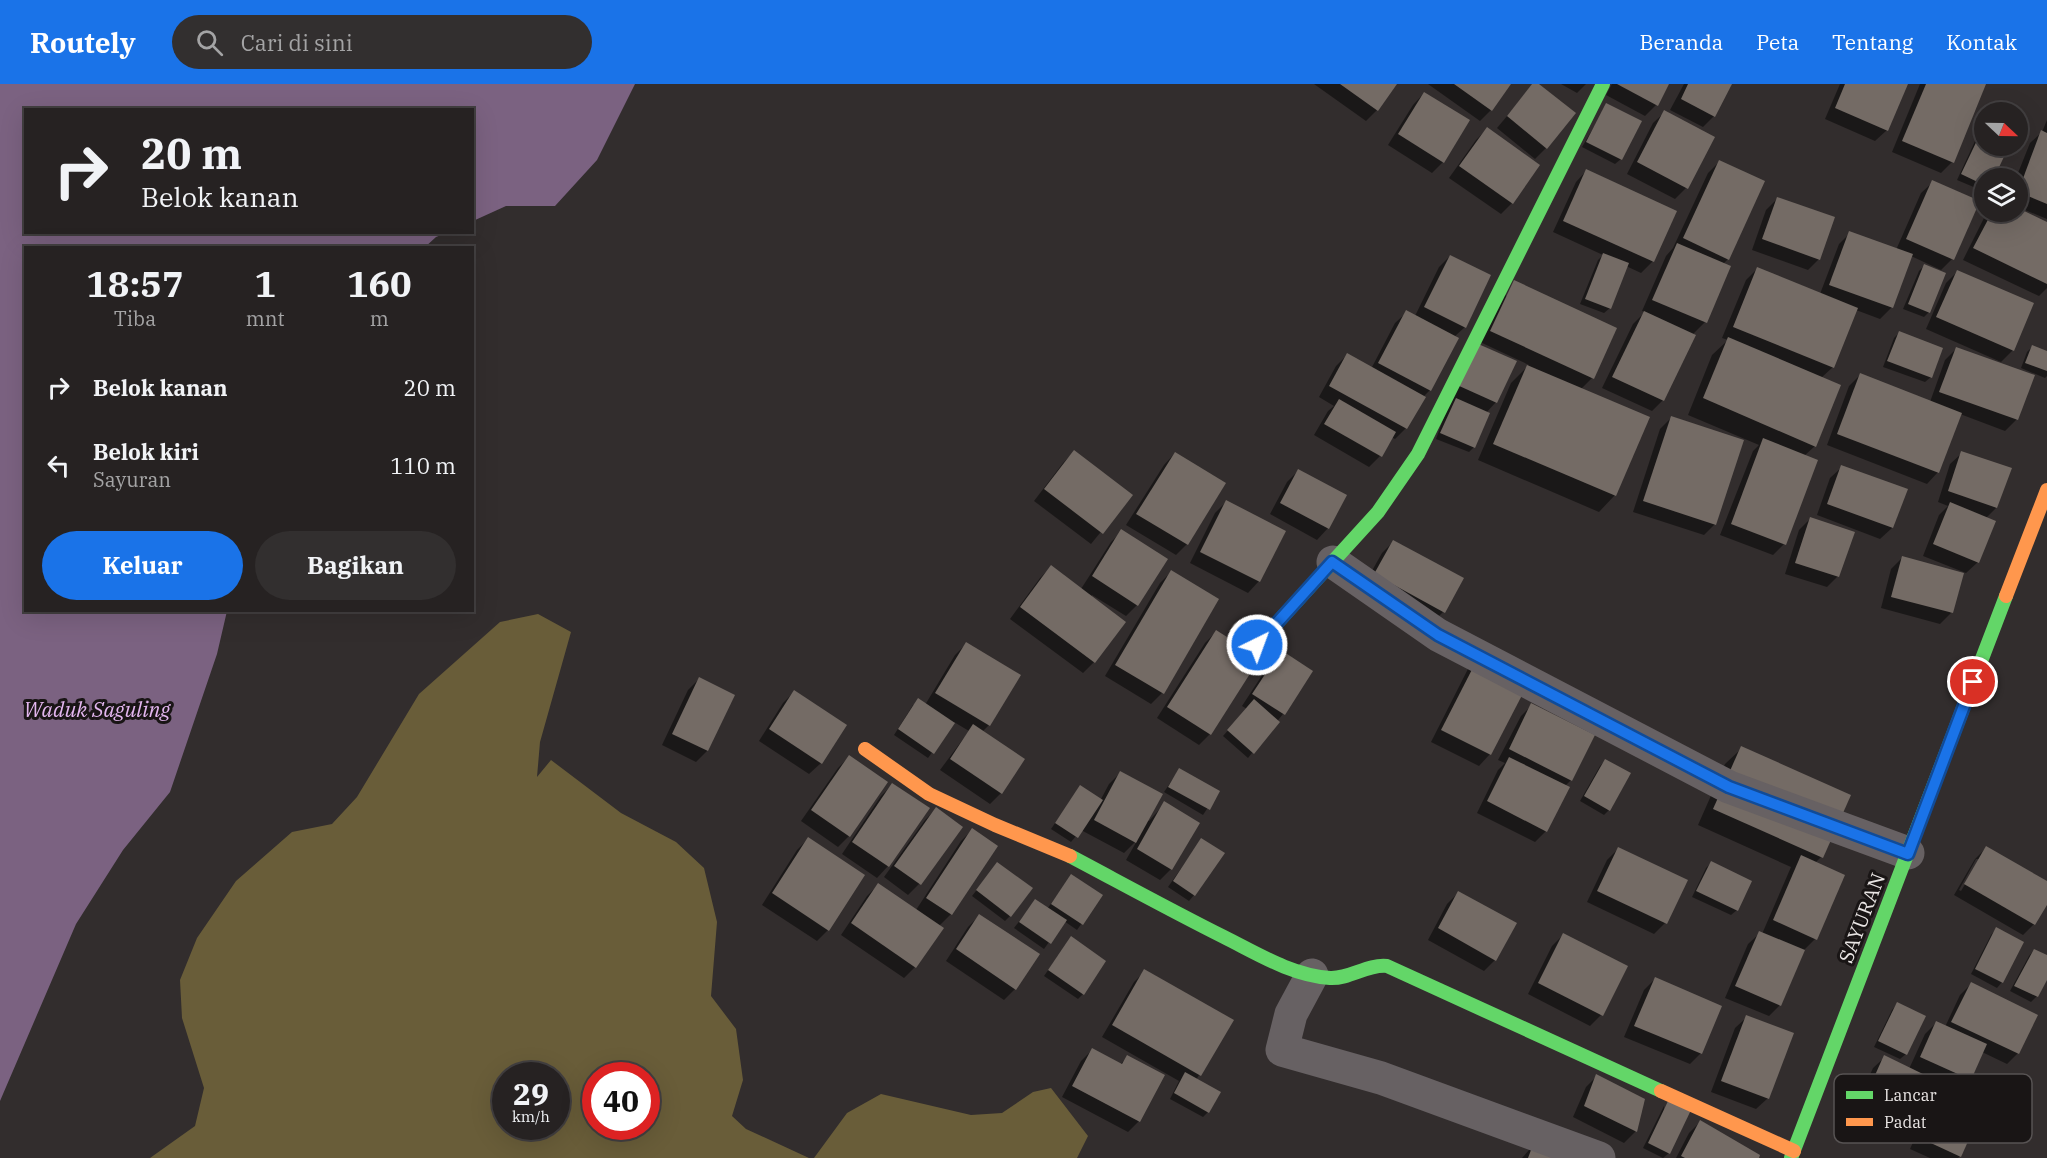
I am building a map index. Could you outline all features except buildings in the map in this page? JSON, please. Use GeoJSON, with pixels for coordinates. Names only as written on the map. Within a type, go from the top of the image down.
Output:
{"type":"FeatureCollection","features":[{"type":"Feature","properties":{"kind":"street"},"geometry":{"type":"LineString","coordinates":[[1257,645],[1378,512],[1418,454],[1603,84]]}},
{"type":"Feature","properties":{"kind":"street","name":"SAYURAN"},"geometry":{"type":"LineString","coordinates":[[1793,1154],[2047,490]]}},
{"type":"Feature","properties":{"kind":"street"},"geometry":{"type":"LineString","coordinates":[[1332,562],[1438,635],[1729,787],[1908,854]]}},
{"type":"Feature","properties":{"kind":"street"},"geometry":{"type":"LineString","coordinates":[[865,749],[929,794],[995,825],[1065,853],[1176,913],[1284,967],[1332,978],[1347,976],[1375,965],[1388,966],[1793,1154]]}},
{"type":"Feature","properties":{"kind":"street"},"geometry":{"type":"LineString","coordinates":[[1312,975],[1291,1014],[1282,1050],[1381,1078],[1599,1158]]}},
{"type":"Feature","properties":{"kind":"shaded area"},"geometry":{"type":"Polygon","coordinates":[[[538,614],[571,632],[540,742],[537,777],[551,760],[621,813],[676,842],[704,868],[717,922],[711,996],[736,1029],[743,1080],[732,1116],[746,1129],[809,1158],[150,1158],[195,1126],[204,1088],[182,1018],[180,980],[197,938],[236,881],[292,832],[332,824],[357,797],[419,694],[500,622],[538,614]]]}},
{"type":"Feature","properties":{"kind":"shaded area"},"geometry":{"type":"Polygon","coordinates":[[[1051,1088],[1088,1136],[1077,1158],[814,1158],[847,1113],[881,1094],[971,1115],[1002,1113],[1033,1092],[1051,1088]]]}},
{"type":"Feature","properties":{"kind":"water","name":"Waduk Saguling"},"geometry":{"type":"Polygon","coordinates":[[[0,84],[635,84],[597,160],[555,206],[506,206],[474,221],[474,108],[24,108],[24,234],[444,234],[436,237],[426,246],[24,246],[24,612],[227,612],[217,654],[170,792],[123,850],[76,924],[0,1101],[0,84]]]}},
{"type":"Feature","properties":{"kind":"traffic: fast"},"geometry":{"type":"LineString","coordinates":[[1257,645],[1378,512],[1418,454],[1603,84]]}},
{"type":"Feature","properties":{"kind":"traffic: fast"},"geometry":{"type":"LineString","coordinates":[[1791,1158],[2006,596]]}},
{"type":"Feature","properties":{"kind":"traffic: fast"},"geometry":{"type":"LineString","coordinates":[[1070,856],[1262,957],[1288,968],[1316,976],[1337,978],[1372,967],[1387,966],[1661,1091]]}},
{"type":"Feature","properties":{"kind":"traffic: slow"},"geometry":{"type":"LineString","coordinates":[[2006,596],[2047,490]]}},
{"type":"Feature","properties":{"kind":"traffic: slow"},"geometry":{"type":"LineString","coordinates":[[865,749],[929,794],[995,825],[1070,856]]}},
{"type":"Feature","properties":{"kind":"traffic: slow"},"geometry":{"type":"LineString","coordinates":[[1661,1091],[1794,1151]]}},
{"type":"Feature","properties":{"kind":"route"},"geometry":{"type":"LineString","coordinates":[[1257,645],[1332,562],[1438,635],[1654,749],[1729,787],[1908,854],[1973,682]]}}]}
